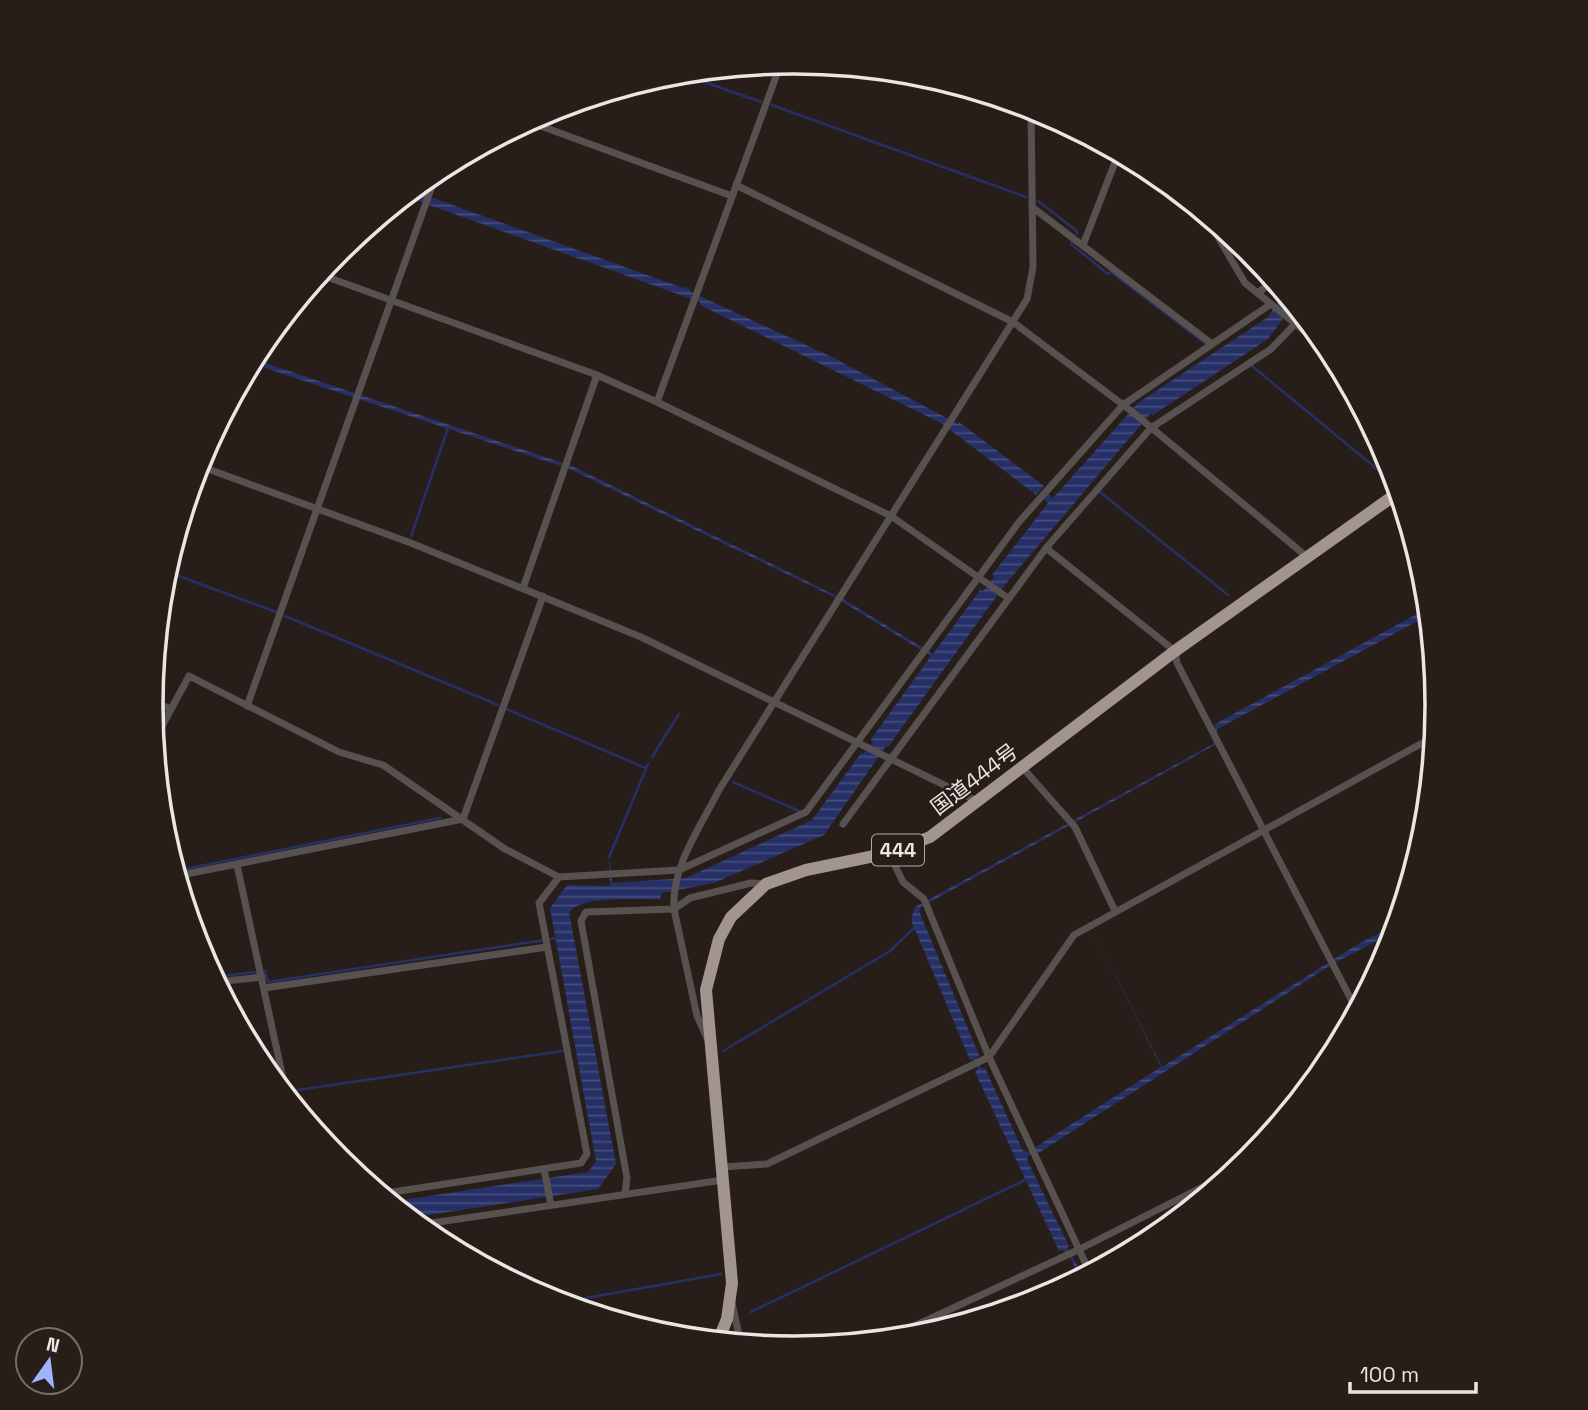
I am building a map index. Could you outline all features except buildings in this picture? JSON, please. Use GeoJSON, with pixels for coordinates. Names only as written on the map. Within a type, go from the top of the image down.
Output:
{"type":"FeatureCollection","features":[{"type":"Feature","properties":{"kind":"highway","name":"国道444号"},"geometry":{"type":"LineString","coordinates":[[721,1332],[731,1298],[723,1174],[708,1041],[706,990],[719,939],[731,917],[766,884],[806,870],[889,853],[930,836],[1175,651],[1390,498]]}},
{"type":"Feature","properties":{"kind":"street"},"geometry":{"type":"LineString","coordinates":[[657,402],[776,74]]}},
{"type":"Feature","properties":{"kind":"street"},"geometry":{"type":"LineString","coordinates":[[708,1041],[697,1016],[674,909],[673,899],[679,870],[719,790],[1013,322],[1031,285],[1031,120]]}},
{"type":"Feature","properties":{"kind":"street"},"geometry":{"type":"LineString","coordinates":[[542,127],[732,196]]}},
{"type":"Feature","properties":{"kind":"street"},"geometry":{"type":"LineString","coordinates":[[1083,246],[1115,161]]}},
{"type":"Feature","properties":{"kind":"street"},"geometry":{"type":"LineString","coordinates":[[736,185],[1013,322],[1127,407],[1306,556]]}},
{"type":"Feature","properties":{"kind":"street"},"geometry":{"type":"LineString","coordinates":[[247,706],[432,188]]}},
{"type":"Feature","properties":{"kind":"street"},"geometry":{"type":"LineString","coordinates":[[1032,208],[1212,344]]}},
{"type":"Feature","properties":{"kind":"street"},"geometry":{"type":"LineString","coordinates":[[843,824],[888,758],[1046,548],[1148,425],[1271,349],[1296,323],[1245,283],[1218,238]]}},
{"type":"Feature","properties":{"kind":"street"},"geometry":{"type":"LineString","coordinates":[[329,278],[597,375],[657,402],[891,516],[1009,598]]}},
{"type":"Feature","properties":{"kind":"street"},"geometry":{"type":"LineString","coordinates":[[1258,293],[1267,287]]}},
{"type":"Feature","properties":{"kind":"street"},"geometry":{"type":"LineString","coordinates":[[163,723],[189,676],[339,752],[383,765],[505,849],[559,877],[596,879],[610,874],[679,870],[806,812],[860,743],[1019,523],[1127,407],[1212,344],[1272,305]]}},
{"type":"Feature","properties":{"kind":"street"},"geometry":{"type":"LineString","coordinates":[[523,588],[597,375]]}},
{"type":"Feature","properties":{"kind":"street"},"geometry":{"type":"LineString","coordinates":[[209,469],[317,508],[641,637],[977,801]]}},
{"type":"Feature","properties":{"kind":"street"},"geometry":{"type":"LineString","coordinates":[[1046,548],[1175,651],[1177,663],[1352,1000]]}},
{"type":"Feature","properties":{"kind":"street"},"geometry":{"type":"LineString","coordinates":[[463,819],[543,596]]}},
{"type":"Feature","properties":{"kind":"street"},"geometry":{"type":"LineString","coordinates":[[163,706],[171,709]]}},
{"type":"Feature","properties":{"kind":"street"},"geometry":{"type":"LineString","coordinates":[[433,1223],[625,1194],[767,1164],[989,1057],[1073,934],[1424,742]]}},
{"type":"Feature","properties":{"kind":"street"},"geometry":{"type":"LineString","coordinates":[[1022,767],[1070,819],[1115,911]]}},
{"type":"Feature","properties":{"kind":"street"},"geometry":{"type":"LineString","coordinates":[[186,874],[463,819]]}},
{"type":"Feature","properties":{"kind":"street"},"geometry":{"type":"LineString","coordinates":[[889,853],[903,882],[925,903],[989,1057],[1033,1151],[1073,1252],[1084,1265]]}},
{"type":"Feature","properties":{"kind":"street"},"geometry":{"type":"LineString","coordinates":[[237,865],[282,1074]]}},
{"type":"Feature","properties":{"kind":"street"},"geometry":{"type":"LineString","coordinates":[[393,1192],[581,1163],[587,1154],[539,903],[559,877]]}},
{"type":"Feature","properties":{"kind":"street"},"geometry":{"type":"LineString","coordinates":[[625,1194],[627,1178],[581,921],[586,912],[598,907],[674,909],[690,898],[751,883],[766,884]]}},
{"type":"Feature","properties":{"kind":"street"},"geometry":{"type":"LineString","coordinates":[[264,988],[546,942]]}},
{"type":"Feature","properties":{"kind":"street"},"geometry":{"type":"LineString","coordinates":[[227,981],[262,977]]}},
{"type":"Feature","properties":{"kind":"street"},"geometry":{"type":"LineString","coordinates":[[544,1169],[551,1205]]}},
{"type":"Feature","properties":{"kind":"street"},"geometry":{"type":"LineString","coordinates":[[920,1323],[1073,1252],[1200,1188]]}},
{"type":"Feature","properties":{"kind":"street"},"geometry":{"type":"LineString","coordinates":[[731,1298],[739,1334]]}},
{"type":"Feature","properties":{"kind":"water"},"geometry":{"type":"Polygon","coordinates":[[[423,194],[683,288],[688,287],[691,292],[832,357],[958,424],[959,422],[1044,486],[1036,495],[941,423],[700,305],[700,302],[415,200],[423,194]]]}},
{"type":"Feature","properties":{"kind":"water"},"geometry":{"type":"Polygon","coordinates":[[[1279,301],[1288,312],[1268,339],[1153,415],[1150,414],[1004,586],[824,835],[714,883],[662,893],[660,899],[586,903],[569,912],[616,1164],[598,1189],[423,1216],[403,1200],[588,1172],[596,1161],[550,908],[567,885],[610,886],[609,853],[612,883],[686,878],[812,820],[861,753],[873,742],[871,739],[931,656],[836,598],[570,469],[261,367],[264,363],[572,466],[843,599],[933,654],[1048,503],[1044,499],[1048,494],[1053,498],[1138,403],[1268,317],[1279,301]]]}},
{"type":"Feature","properties":{"kind":"water"},"geometry":{"type":"Polygon","coordinates":[[[1418,613],[1420,620],[1217,729],[1215,745],[921,907],[919,911],[979,1055],[977,1057],[981,1068],[985,1068],[1023,1151],[1028,1152],[1161,1067],[1093,931],[1162,1067],[1358,944],[1383,931],[1380,939],[1331,965],[1040,1152],[1029,1155],[1027,1160],[1069,1246],[1067,1248],[1079,1268],[1076,1269],[1062,1249],[1059,1251],[975,1072],[978,1069],[973,1059],[970,1060],[911,920],[915,907],[1213,744],[1215,724],[1418,613]]]}},
{"type":"Feature","properties":{"kind":"waterway"},"geometry":{"type":"LineString","coordinates":[[701,81],[761,102]]}},
{"type":"Feature","properties":{"kind":"waterway"},"geometry":{"type":"LineString","coordinates":[[772,105],[1026,197]]}},
{"type":"Feature","properties":{"kind":"waterway"},"geometry":{"type":"LineString","coordinates":[[1038,201],[1077,231],[1077,234]]}},
{"type":"Feature","properties":{"kind":"waterway"},"geometry":{"type":"LineString","coordinates":[[1072,240],[1071,244],[1108,274],[1111,272],[1206,344]]}},
{"type":"Feature","properties":{"kind":"waterway"},"geometry":{"type":"LineString","coordinates":[[1252,366],[1380,472]]}},
{"type":"Feature","properties":{"kind":"waterway"},"geometry":{"type":"LineString","coordinates":[[411,536],[448,428]]}},
{"type":"Feature","properties":{"kind":"waterway"},"geometry":{"type":"LineString","coordinates":[[1100,492],[1228,595]]}},
{"type":"Feature","properties":{"kind":"waterway"},"geometry":{"type":"LineString","coordinates":[[177,575],[276,612]]}},
{"type":"Feature","properties":{"kind":"waterway"},"geometry":{"type":"LineString","coordinates":[[285,616],[498,705]]}},
{"type":"Feature","properties":{"kind":"waterway"},"geometry":{"type":"LineString","coordinates":[[506,709],[646,768]]}},
{"type":"Feature","properties":{"kind":"waterway"},"geometry":{"type":"LineString","coordinates":[[652,757],[679,714]]}},
{"type":"Feature","properties":{"kind":"waterway"},"geometry":{"type":"LineString","coordinates":[[609,857],[648,764]]}},
{"type":"Feature","properties":{"kind":"waterway"},"geometry":{"type":"LineString","coordinates":[[733,782],[799,811]]}},
{"type":"Feature","properties":{"kind":"waterway"},"geometry":{"type":"LineString","coordinates":[[184,869],[440,818]]}},
{"type":"Feature","properties":{"kind":"waterway"},"geometry":{"type":"LineString","coordinates":[[723,1051],[890,951],[916,926]]}},
{"type":"Feature","properties":{"kind":"waterway"},"geometry":{"type":"LineString","coordinates":[[265,971],[268,982],[558,938]]}},
{"type":"Feature","properties":{"kind":"waterway"},"geometry":{"type":"LineString","coordinates":[[224,976],[257,972]]}},
{"type":"Feature","properties":{"kind":"waterway"},"geometry":{"type":"LineString","coordinates":[[294,1091],[562,1051]]}},
{"type":"Feature","properties":{"kind":"waterway"},"geometry":{"type":"LineString","coordinates":[[751,1312],[1027,1179]]}},
{"type":"Feature","properties":{"kind":"waterway"},"geometry":{"type":"LineString","coordinates":[[581,1299],[721,1274]]}}]}
